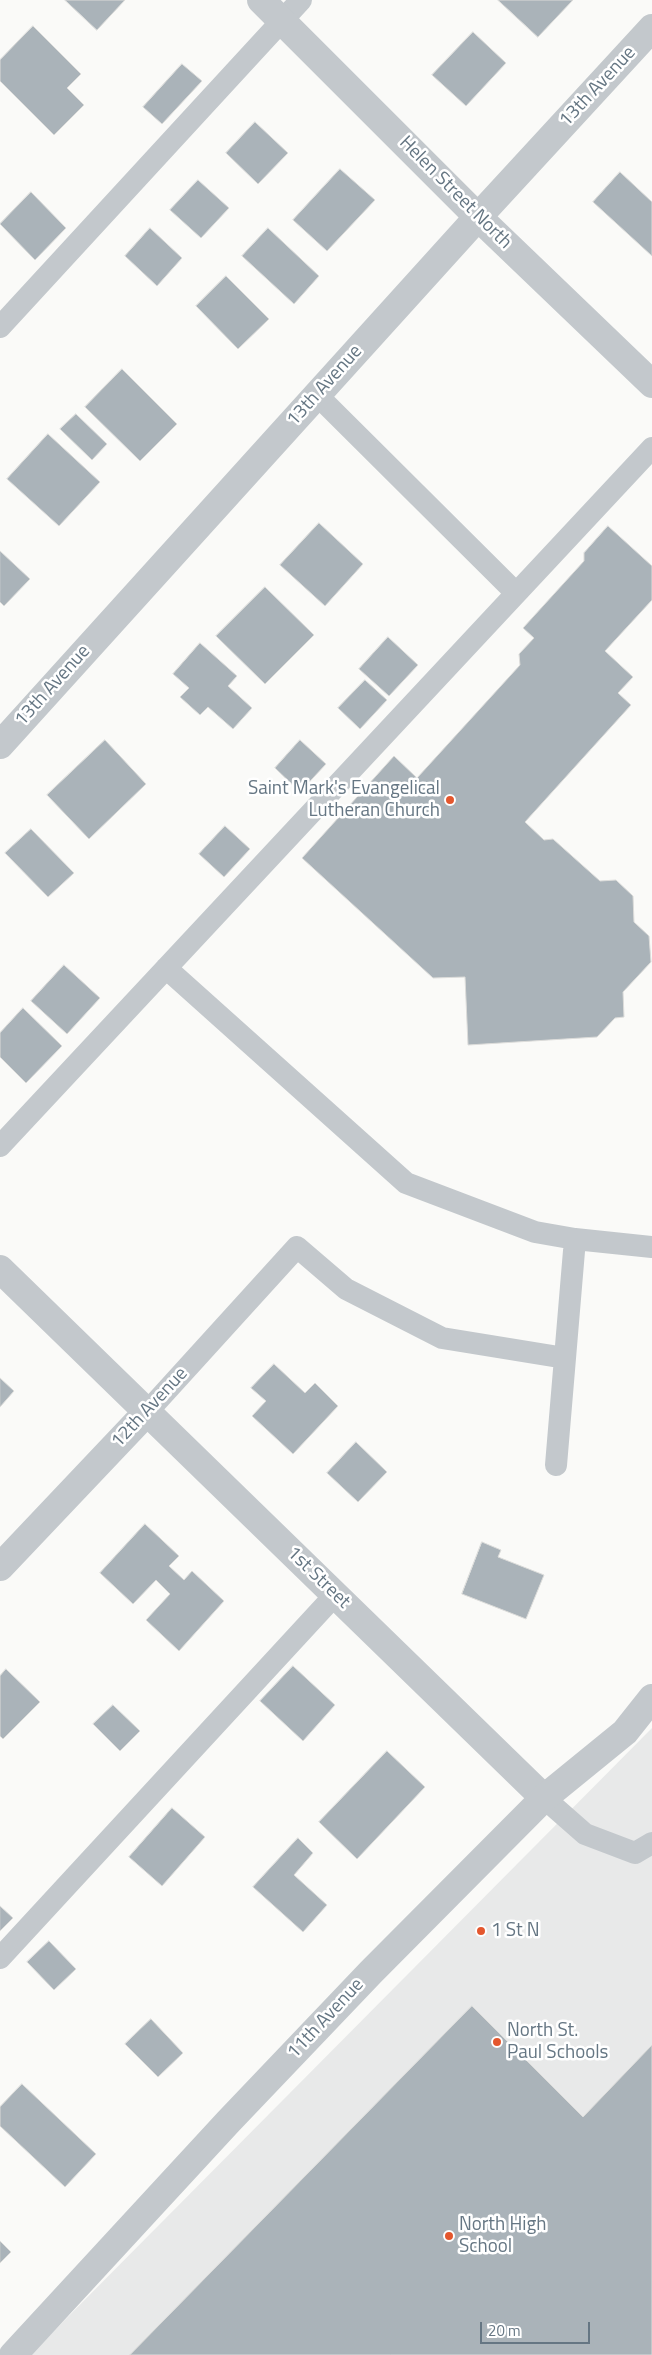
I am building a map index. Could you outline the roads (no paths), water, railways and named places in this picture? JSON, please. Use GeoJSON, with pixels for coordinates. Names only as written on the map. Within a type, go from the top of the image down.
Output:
{"type":"FeatureCollection","features":[{"type":"Feature","properties":{"kind":"street","name":"Helen Street North"},"geometry":{"type":"LineString","coordinates":[[261,0],[478,216],[652,384]]}},
{"type":"Feature","properties":{"kind":"street","name":"13th Avenue"},"geometry":{"type":"LineString","coordinates":[[0,745],[478,216],[652,28]]}},
{"type":"Feature","properties":{"kind":"street","name":"1st Street"},"geometry":{"type":"LineString","coordinates":[[0,1269],[544,1798]]}},
{"type":"Feature","properties":{"kind":"street","name":"12th Avenue"},"geometry":{"type":"LineString","coordinates":[[0,1567],[147,1412]]}},
{"type":"Feature","properties":{"kind":"street","name":"11th Avenue"},"geometry":{"type":"LineString","coordinates":[[13,2355],[364,1979],[544,1798],[625,1732],[652,1698]]}},
{"type":"Feature","properties":{"kind":"lane"},"geometry":{"type":"LineString","coordinates":[[0,327],[301,0]]}},
{"type":"Feature","properties":{"kind":"lane"},"geometry":{"type":"LineString","coordinates":[[317,395],[516,593]]}},
{"type":"Feature","properties":{"kind":"lane"},"geometry":{"type":"LineString","coordinates":[[0,1146],[89,1053],[166,968],[652,448]]}},
{"type":"Feature","properties":{"kind":"lane"},"geometry":{"type":"LineString","coordinates":[[166,968],[406,1183],[535,1232],[575,1239],[652,1248]]}},
{"type":"Feature","properties":{"kind":"lane"},"geometry":{"type":"LineString","coordinates":[[556,1465],[575,1239]]}},
{"type":"Feature","properties":{"kind":"lane","name":"12th Avenue"},"geometry":{"type":"LineString","coordinates":[[147,1412],[297,1247],[346,1289],[442,1338],[565,1358]]}},
{"type":"Feature","properties":{"kind":"lane"},"geometry":{"type":"LineString","coordinates":[[0,1958],[335,1595]]}},
{"type":"Feature","properties":{"kind":"lane","name":"1st Street"},"geometry":{"type":"LineString","coordinates":[[544,1798],[585,1834],[635,1853],[652,1843]]}},
{"type":"Feature","properties":{"kind":"place","name":"Saint Mark's Evangelical Lutheran Church"},"geometry":{"type":"Point","coordinates":[450,800]}},
{"type":"Feature","properties":{"kind":"place","name":"1 St N"},"geometry":{"type":"Point","coordinates":[481,1931]}},
{"type":"Feature","properties":{"kind":"place","name":"North St. Paul Schools"},"geometry":{"type":"Point","coordinates":[497,2042]}},
{"type":"Feature","properties":{"kind":"place","name":"North High School"},"geometry":{"type":"Point","coordinates":[449,2236]}}]}
